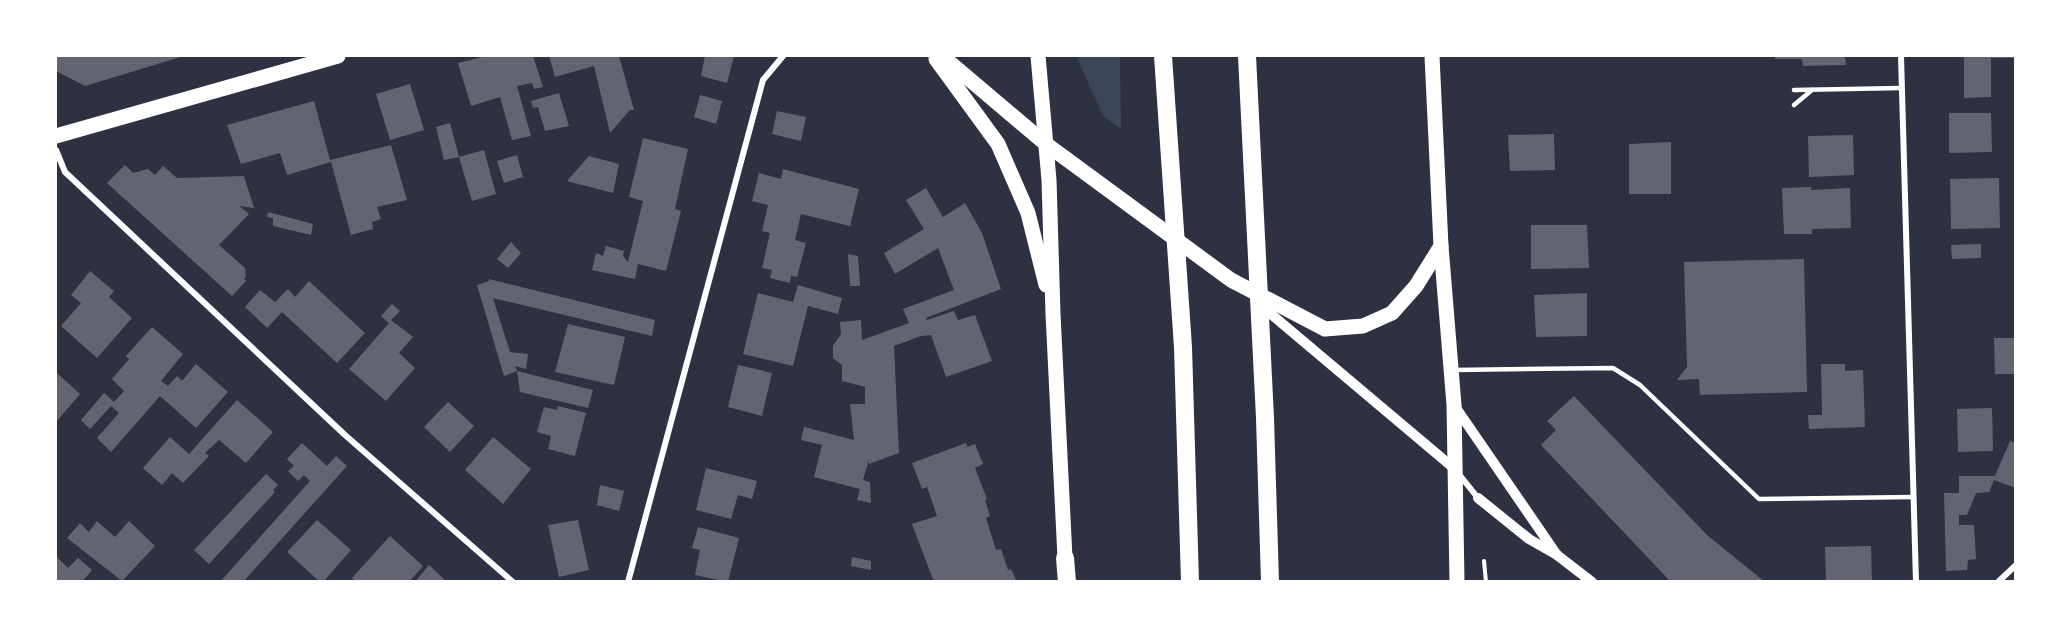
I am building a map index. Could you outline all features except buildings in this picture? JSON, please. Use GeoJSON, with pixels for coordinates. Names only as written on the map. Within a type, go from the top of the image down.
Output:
{"type":"FeatureCollection","features":[{"type":"Feature","properties":{"kind":"highway"},"geometry":{"type":"LineString","coordinates":[[1163,56],[1183,347],[1190,582]]}},
{"type":"Feature","properties":{"kind":"highway"},"geometry":{"type":"LineString","coordinates":[[1247,56],[1265,418],[1270,582]]}},
{"type":"Feature","properties":{"kind":"highway"},"geometry":{"type":"LineString","coordinates":[[1065,558],[1065,582]]}},
{"type":"Feature","properties":{"kind":"main road"},"geometry":{"type":"LineString","coordinates":[[56,136],[338,56]]}},
{"type":"Feature","properties":{"kind":"main road"},"geometry":{"type":"LineString","coordinates":[[934,56],[998,144],[1028,213],[1053,314]]}},
{"type":"Feature","properties":{"kind":"main road"},"geometry":{"type":"LineString","coordinates":[[942,56],[1046,144],[1231,280],[1325,329],[1363,326],[1392,313],[1416,286],[1441,246]]}},
{"type":"Feature","properties":{"kind":"main road"},"geometry":{"type":"LineString","coordinates":[[1038,56],[1049,180],[1065,558]]}},
{"type":"Feature","properties":{"kind":"main road"},"geometry":{"type":"LineString","coordinates":[[1432,56],[1441,246],[1454,405],[1458,582]]}},
{"type":"Feature","properties":{"kind":"street"},"geometry":{"type":"LineString","coordinates":[[628,582],[763,80],[783,56]]}},
{"type":"Feature","properties":{"kind":"street"},"geometry":{"type":"LineString","coordinates":[[1901,56],[1916,582]]}},
{"type":"Feature","properties":{"kind":"street"},"geometry":{"type":"LineString","coordinates":[[56,150],[65,172],[345,435],[513,582]]}},
{"type":"Feature","properties":{"kind":"street"},"geometry":{"type":"LineString","coordinates":[[1231,280],[1456,470],[1478,498],[1529,539],[1557,555],[1592,582]]}},
{"type":"Feature","properties":{"kind":"street"},"geometry":{"type":"LineString","coordinates":[[1454,405],[1557,555]]}},
{"type":"Feature","properties":{"kind":"street"},"geometry":{"type":"LineString","coordinates":[[1998,582],[2016,565]]}},
{"type":"Feature","properties":{"kind":"lane"},"geometry":{"type":"LineString","coordinates":[[1794,90],[1902,88]]}},
{"type":"Feature","properties":{"kind":"lane"},"geometry":{"type":"LineString","coordinates":[[1794,105],[1812,90]]}},
{"type":"Feature","properties":{"kind":"lane"},"geometry":{"type":"LineString","coordinates":[[1451,370],[1613,368],[1641,385],[1759,499],[1913,497]]}},
{"type":"Feature","properties":{"kind":"shaded area"},"geometry":{"type":"Polygon","coordinates":[[[1076,56],[1120,56],[1121,129],[1103,116],[1076,56]]]}}]}
